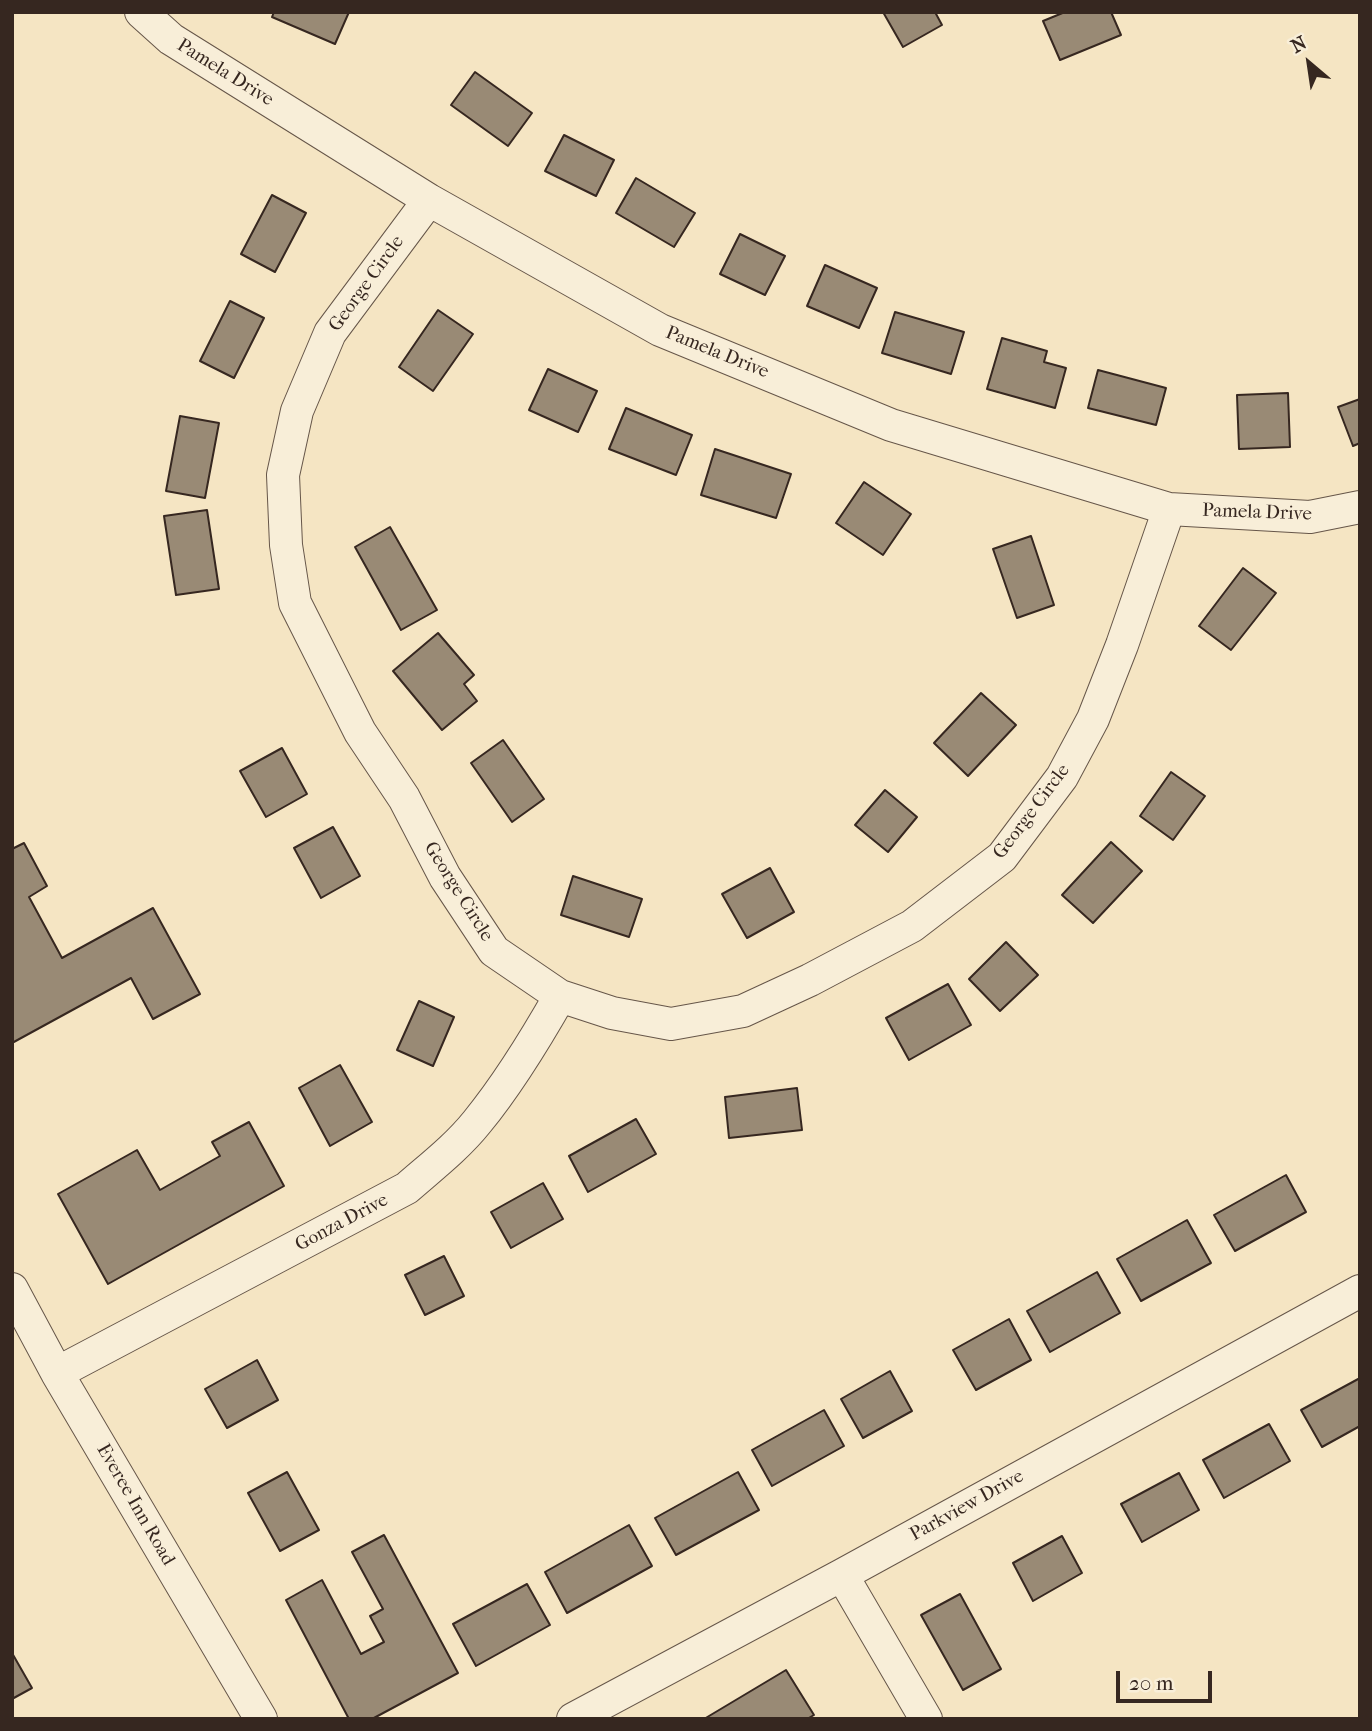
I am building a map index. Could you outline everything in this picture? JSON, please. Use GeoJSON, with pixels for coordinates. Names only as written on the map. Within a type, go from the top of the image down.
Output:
{"type":"FeatureCollection","features":[{"type":"Feature","properties":{"kind":"street","name":"Pamela Drive"},"geometry":{"type":"LineString","coordinates":[[141,12],[171,39],[429,200],[673,335],[891,425],[1169,509],[1310,517],[1360,507]]}},
{"type":"Feature","properties":{"kind":"street","name":"George Circle"},"geometry":{"type":"LineString","coordinates":[[429,200],[330,333],[297,411],[284,475],[286,545],[295,603],[360,732],[404,798],[445,877],[494,951],[560,996],[612,1013],[671,1024],[743,1011],[810,980],[912,926],[1002,857],[1062,777],[1093,719],[1169,509]]}},
{"type":"Feature","properties":{"kind":"street","name":"Gonza Drive"},"geometry":{"type":"LineString","coordinates":[[57,1373],[407,1188],[444,1157],[476,1123],[529,1052],[560,996]]}},
{"type":"Feature","properties":{"kind":"street","name":"Everee Inn Road"},"geometry":{"type":"LineString","coordinates":[[12,1289],[57,1373],[261,1719]]}},
{"type":"Feature","properties":{"kind":"street","name":"Parkview Drive"},"geometry":{"type":"LineString","coordinates":[[573,1719],[1360,1291]]}},
{"type":"Feature","properties":{"kind":"street"},"geometry":{"type":"LineString","coordinates":[[842,1575],[926,1719]]}},
{"type":"Feature","properties":{"kind":"building"},"geometry":{"type":"Polygon","coordinates":[[[274,12],[349,12],[335,44],[272,17],[274,12]]]}},
{"type":"Feature","properties":{"kind":"building"},"geometry":{"type":"Polygon","coordinates":[[[883,12],[935,12],[942,25],[903,47],[883,12]]]}},
{"type":"Feature","properties":{"kind":"building"},"geometry":{"type":"Polygon","coordinates":[[[1065,12],[1111,12],[1121,35],[1060,60],[1043,21],[1065,12]]]}},
{"type":"Feature","properties":{"kind":"building"},"geometry":{"type":"Polygon","coordinates":[[[475,72],[532,113],[508,146],[451,105],[475,72]]]}},
{"type":"Feature","properties":{"kind":"building"},"geometry":{"type":"Polygon","coordinates":[[[564,135],[614,160],[596,196],[545,171],[564,135]]]}},
{"type":"Feature","properties":{"kind":"building"},"geometry":{"type":"Polygon","coordinates":[[[636,178],[695,213],[674,247],[616,213],[636,178]]]}},
{"type":"Feature","properties":{"kind":"building"},"geometry":{"type":"Polygon","coordinates":[[[272,195],[306,213],[275,272],[241,254],[272,195]]]}},
{"type":"Feature","properties":{"kind":"building"},"geometry":{"type":"Polygon","coordinates":[[[740,234],[785,256],[765,295],[720,274],[740,234]]]}},
{"type":"Feature","properties":{"kind":"building"},"geometry":{"type":"Polygon","coordinates":[[[825,265],[877,288],[859,328],[807,306],[825,265]]]}},
{"type":"Feature","properties":{"kind":"building"},"geometry":{"type":"Polygon","coordinates":[[[230,301],[264,318],[234,378],[200,361],[230,301]]]}},
{"type":"Feature","properties":{"kind":"building"},"geometry":{"type":"Polygon","coordinates":[[[438,310],[473,334],[433,391],[399,367],[438,310]]]}},
{"type":"Feature","properties":{"kind":"building"},"geometry":{"type":"Polygon","coordinates":[[[895,312],[964,332],[951,374],[882,353],[895,312]]]}},
{"type":"Feature","properties":{"kind":"building"},"geometry":{"type":"Polygon","coordinates":[[[1002,338],[1047,351],[1044,362],[1066,368],[1055,408],[987,389],[1002,338]]]}},
{"type":"Feature","properties":{"kind":"building"},"geometry":{"type":"Polygon","coordinates":[[[548,369],[597,391],[578,432],[529,410],[548,369]]]}},
{"type":"Feature","properties":{"kind":"building"},"geometry":{"type":"Polygon","coordinates":[[[1098,370],[1166,388],[1156,425],[1088,408],[1098,370]]]}},
{"type":"Feature","properties":{"kind":"building"},"geometry":{"type":"Polygon","coordinates":[[[1288,393],[1290,447],[1239,449],[1237,395],[1288,393]]]}},
{"type":"Feature","properties":{"kind":"building"},"geometry":{"type":"Polygon","coordinates":[[[1360,399],[1360,443],[1353,446],[1338,407],[1360,399]]]}},
{"type":"Feature","properties":{"kind":"building"},"geometry":{"type":"Polygon","coordinates":[[[626,408],[692,435],[676,475],[609,449],[626,408]]]}},
{"type":"Feature","properties":{"kind":"building"},"geometry":{"type":"Polygon","coordinates":[[[180,416],[219,423],[205,498],[166,491],[180,416]]]}},
{"type":"Feature","properties":{"kind":"building"},"geometry":{"type":"Polygon","coordinates":[[[715,449],[791,474],[776,518],[701,495],[715,449]]]}},
{"type":"Feature","properties":{"kind":"building"},"geometry":{"type":"Polygon","coordinates":[[[864,482],[911,514],[883,555],[836,523],[864,482]]]}},
{"type":"Feature","properties":{"kind":"building"},"geometry":{"type":"Polygon","coordinates":[[[207,510],[219,589],[176,595],[164,516],[207,510]]]}},
{"type":"Feature","properties":{"kind":"building"},"geometry":{"type":"Polygon","coordinates":[[[390,527],[437,610],[401,630],[355,547],[390,527]]]}},
{"type":"Feature","properties":{"kind":"building"},"geometry":{"type":"Polygon","coordinates":[[[1031,536],[1054,605],[1017,618],[993,549],[1031,536]]]}},
{"type":"Feature","properties":{"kind":"building"},"geometry":{"type":"Polygon","coordinates":[[[1243,568],[1276,593],[1231,650],[1199,626],[1243,568]]]}},
{"type":"Feature","properties":{"kind":"building"},"geometry":{"type":"Polygon","coordinates":[[[438,633],[474,675],[464,684],[477,701],[442,730],[393,671],[438,633]]]}},
{"type":"Feature","properties":{"kind":"building"},"geometry":{"type":"Polygon","coordinates":[[[981,693],[1016,725],[968,776],[934,743],[981,693]]]}},
{"type":"Feature","properties":{"kind":"building"},"geometry":{"type":"Polygon","coordinates":[[[503,740],[544,799],[512,822],[471,763],[503,740]]]}},
{"type":"Feature","properties":{"kind":"building"},"geometry":{"type":"Polygon","coordinates":[[[282,748],[307,794],[266,817],[240,771],[282,748]]]}},
{"type":"Feature","properties":{"kind":"building"},"geometry":{"type":"Polygon","coordinates":[[[1171,772],[1205,796],[1173,840],[1140,816],[1171,772]]]}},
{"type":"Feature","properties":{"kind":"building"},"geometry":{"type":"Polygon","coordinates":[[[885,790],[917,817],[888,852],[855,825],[885,790]]]}},
{"type":"Feature","properties":{"kind":"building"},"geometry":{"type":"Polygon","coordinates":[[[333,827],[360,876],[321,898],[294,848],[333,827]]]}},
{"type":"Feature","properties":{"kind":"building"},"geometry":{"type":"Polygon","coordinates":[[[1111,842],[1142,871],[1093,923],[1062,895],[1111,842]]]}},
{"type":"Feature","properties":{"kind":"building"},"geometry":{"type":"Polygon","coordinates":[[[24,843],[47,886],[29,897],[62,958],[153,908],[200,994],[153,1019],[131,978],[12,1043],[12,849],[24,843]]]}},
{"type":"Feature","properties":{"kind":"building"},"geometry":{"type":"Polygon","coordinates":[[[770,868],[794,912],[747,938],[722,894],[770,868]]]}},
{"type":"Feature","properties":{"kind":"building"},"geometry":{"type":"Polygon","coordinates":[[[573,876],[642,899],[629,937],[561,915],[573,876]]]}},
{"type":"Feature","properties":{"kind":"building"},"geometry":{"type":"Polygon","coordinates":[[[1006,942],[1038,975],[1000,1011],[969,979],[1006,942]]]}},
{"type":"Feature","properties":{"kind":"building"},"geometry":{"type":"Polygon","coordinates":[[[948,984],[971,1025],[909,1060],[886,1018],[948,984]]]}},
{"type":"Feature","properties":{"kind":"building"},"geometry":{"type":"Polygon","coordinates":[[[419,1001],[454,1017],[433,1066],[397,1050],[419,1001]]]}},
{"type":"Feature","properties":{"kind":"building"},"geometry":{"type":"Polygon","coordinates":[[[340,1065],[372,1122],[330,1146],[299,1088],[340,1065]]]}},
{"type":"Feature","properties":{"kind":"building"},"geometry":{"type":"Polygon","coordinates":[[[797,1088],[802,1130],[729,1138],[725,1097],[797,1088]]]}},
{"type":"Feature","properties":{"kind":"building"},"geometry":{"type":"Polygon","coordinates":[[[636,1119],[656,1154],[588,1192],[569,1156],[636,1119]]]}},
{"type":"Feature","properties":{"kind":"building"},"geometry":{"type":"Polygon","coordinates":[[[249,1122],[284,1186],[108,1284],[58,1194],[137,1150],[160,1190],[220,1156],[212,1142],[249,1122]]]}},
{"type":"Feature","properties":{"kind":"building"},"geometry":{"type":"Polygon","coordinates":[[[1286,1175],[1306,1212],[1235,1251],[1214,1215],[1286,1175]]]}},
{"type":"Feature","properties":{"kind":"building"},"geometry":{"type":"Polygon","coordinates":[[[543,1183],[563,1219],[511,1248],[491,1212],[543,1183]]]}},
{"type":"Feature","properties":{"kind":"building"},"geometry":{"type":"Polygon","coordinates":[[[1187,1220],[1211,1263],[1141,1301],[1117,1259],[1187,1220]]]}},
{"type":"Feature","properties":{"kind":"building"},"geometry":{"type":"Polygon","coordinates":[[[444,1256],[464,1296],[425,1315],[405,1275],[444,1256]]]}},
{"type":"Feature","properties":{"kind":"building"},"geometry":{"type":"Polygon","coordinates":[[[1097,1272],[1120,1313],[1050,1352],[1027,1311],[1097,1272]]]}},
{"type":"Feature","properties":{"kind":"building"},"geometry":{"type":"Polygon","coordinates":[[[1009,1319],[1031,1360],[976,1390],[953,1350],[1009,1319]]]}},
{"type":"Feature","properties":{"kind":"building"},"geometry":{"type":"Polygon","coordinates":[[[257,1360],[278,1400],[227,1428],[205,1389],[257,1360]]]}},
{"type":"Feature","properties":{"kind":"building"},"geometry":{"type":"Polygon","coordinates":[[[890,1371],[912,1411],[863,1438],[841,1399],[890,1371]]]}},
{"type":"Feature","properties":{"kind":"building"},"geometry":{"type":"Polygon","coordinates":[[[1360,1378],[1360,1426],[1322,1447],[1301,1410],[1360,1378]]]}},
{"type":"Feature","properties":{"kind":"building"},"geometry":{"type":"Polygon","coordinates":[[[824,1410],[844,1446],[772,1486],[752,1450],[824,1410]]]}},
{"type":"Feature","properties":{"kind":"building"},"geometry":{"type":"Polygon","coordinates":[[[1269,1424],[1290,1461],[1224,1498],[1203,1460],[1269,1424]]]}},
{"type":"Feature","properties":{"kind":"building"},"geometry":{"type":"Polygon","coordinates":[[[287,1472],[319,1530],[280,1551],[248,1493],[287,1472]]]}},
{"type":"Feature","properties":{"kind":"building"},"geometry":{"type":"Polygon","coordinates":[[[738,1472],[759,1510],[676,1555],[655,1518],[738,1472]]]}},
{"type":"Feature","properties":{"kind":"building"},"geometry":{"type":"Polygon","coordinates":[[[1179,1473],[1199,1510],[1142,1542],[1121,1504],[1179,1473]]]}},
{"type":"Feature","properties":{"kind":"building"},"geometry":{"type":"Polygon","coordinates":[[[629,1525],[652,1566],[567,1613],[545,1572],[629,1525]]]}},
{"type":"Feature","properties":{"kind":"building"},"geometry":{"type":"Polygon","coordinates":[[[384,1535],[458,1673],[372,1719],[349,1719],[286,1600],[322,1580],[361,1654],[384,1642],[370,1616],[383,1609],[352,1552],[384,1535]]]}},
{"type":"Feature","properties":{"kind":"building"},"geometry":{"type":"Polygon","coordinates":[[[1062,1536],[1082,1573],[1033,1601],[1013,1563],[1062,1536]]]}},
{"type":"Feature","properties":{"kind":"building"},"geometry":{"type":"Polygon","coordinates":[[[527,1584],[550,1625],[476,1666],[453,1624],[527,1584]]]}},
{"type":"Feature","properties":{"kind":"building"},"geometry":{"type":"Polygon","coordinates":[[[960,1594],[1001,1669],[963,1690],[921,1615],[960,1594]]]}},
{"type":"Feature","properties":{"kind":"building"},"geometry":{"type":"Polygon","coordinates":[[[12,1653],[32,1688],[12,1699],[12,1653]]]}},
{"type":"Feature","properties":{"kind":"building"},"geometry":{"type":"Polygon","coordinates":[[[786,1670],[814,1715],[807,1719],[704,1719],[786,1670]]]}}]}
